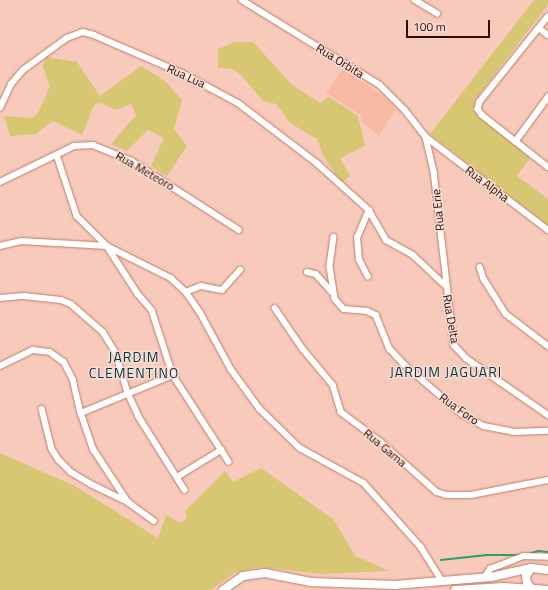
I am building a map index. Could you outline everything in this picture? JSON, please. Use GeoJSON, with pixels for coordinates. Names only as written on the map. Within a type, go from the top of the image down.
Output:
{"type":"FeatureCollection","features":[{"type":"Feature","properties":{"kind":"main road"},"geometry":{"type":"LineString","coordinates":[[531,568],[526,576],[527,583],[531,588]]}},
{"type":"Feature","properties":{"kind":"main road"},"geometry":{"type":"LineString","coordinates":[[225,589],[243,576],[265,573],[311,582],[395,588],[441,579],[484,578],[531,568],[548,570]]}},
{"type":"Feature","properties":{"kind":"main road"},"geometry":{"type":"LineString","coordinates":[[455,590],[504,586],[548,590]]}},
{"type":"Feature","properties":{"kind":"street","name":"Rua Orbita"},"geometry":{"type":"LineString","coordinates":[[242,0],[380,85],[391,95],[426,137]]}},
{"type":"Feature","properties":{"kind":"street"},"geometry":{"type":"LineString","coordinates":[[415,0],[437,13]]}},
{"type":"Feature","properties":{"kind":"street"},"geometry":{"type":"LineString","coordinates":[[548,16],[479,106],[482,115],[548,167]]}},
{"type":"Feature","properties":{"kind":"street"},"geometry":{"type":"LineString","coordinates":[[539,28],[548,36]]}},
{"type":"Feature","properties":{"kind":"street","name":"Rua Lua"},"geometry":{"type":"LineString","coordinates":[[1,104],[10,84],[23,70],[67,38],[76,33],[88,33],[182,73],[238,103],[302,151],[369,210]]}},
{"type":"Feature","properties":{"kind":"street"},"geometry":{"type":"LineString","coordinates":[[515,142],[548,97]]}},
{"type":"Feature","properties":{"kind":"street","name":"Rua Alpha"},"geometry":{"type":"LineString","coordinates":[[426,137],[548,230]]}},
{"type":"Feature","properties":{"kind":"street","name":"Rua Erie"},"geometry":{"type":"LineString","coordinates":[[426,137],[434,171],[445,285]]}},
{"type":"Feature","properties":{"kind":"street","name":"Rua Meteoro"},"geometry":{"type":"LineString","coordinates":[[0,182],[80,145],[93,145],[116,153],[154,174],[239,230]]}},
{"type":"Feature","properties":{"kind":"street"},"geometry":{"type":"LineString","coordinates":[[57,155],[77,216],[107,246],[152,310],[174,374],[229,462]]}},
{"type":"Feature","properties":{"kind":"street"},"geometry":{"type":"LineString","coordinates":[[368,277],[362,268],[357,247],[357,238],[369,210]]}},
{"type":"Feature","properties":{"kind":"street","name":"Rua Delta"},"geometry":{"type":"LineString","coordinates":[[369,210],[382,236],[413,255],[445,285],[452,336],[458,351],[548,415]]}},
{"type":"Feature","properties":{"kind":"street","name":"Rua Foro"},"geometry":{"type":"LineString","coordinates":[[334,236],[330,267],[333,293],[339,305],[344,309],[367,311],[376,315],[390,349],[396,356],[462,414],[493,430],[548,431]]}},
{"type":"Feature","properties":{"kind":"street"},"geometry":{"type":"LineString","coordinates":[[0,246],[21,241],[107,246],[171,278],[186,292],[231,369],[260,409],[300,448],[364,483],[421,546],[441,579]]}},
{"type":"Feature","properties":{"kind":"street"},"geometry":{"type":"LineString","coordinates":[[480,267],[484,278],[506,314],[548,346]]}},
{"type":"Feature","properties":{"kind":"street"},"geometry":{"type":"LineString","coordinates":[[186,292],[201,286],[222,290],[240,270]]}},
{"type":"Feature","properties":{"kind":"street"},"geometry":{"type":"LineString","coordinates":[[307,272],[318,275],[333,293]]}},
{"type":"Feature","properties":{"kind":"street"},"geometry":{"type":"LineString","coordinates":[[0,298],[41,297],[71,304],[108,339],[116,353],[128,393],[139,417],[185,490]]}},
{"type":"Feature","properties":{"kind":"street","name":"Rua Gama"},"geometry":{"type":"LineString","coordinates":[[275,308],[302,349],[332,384],[341,412],[381,442],[437,492],[446,495],[471,496],[548,480]]}},
{"type":"Feature","properties":{"kind":"street"},"geometry":{"type":"LineString","coordinates":[[0,366],[33,350],[43,350],[53,354],[69,369],[81,413],[94,450],[128,502]]}},
{"type":"Feature","properties":{"kind":"street"},"geometry":{"type":"LineString","coordinates":[[81,413],[174,374]]}},
{"type":"Feature","properties":{"kind":"street"},"geometry":{"type":"LineString","coordinates":[[42,409],[52,449],[59,460],[84,480],[128,502],[154,521]]}},
{"type":"Feature","properties":{"kind":"street"},"geometry":{"type":"LineString","coordinates":[[176,477],[221,450]]}},
{"type":"Feature","properties":{"kind":"street"},"geometry":{"type":"LineString","coordinates":[[484,578],[490,570],[524,556],[548,557]]}},
{"type":"Feature","properties":{"kind":"shaded area"},"geometry":{"type":"Polygon","coordinates":[[[534,0],[548,0],[548,5],[475,100],[473,111],[530,158],[517,176],[548,199],[548,225],[430,134],[534,0]]]}},
{"type":"Feature","properties":{"kind":"shaded area"},"geometry":{"type":"Polygon","coordinates":[[[234,42],[253,42],[292,85],[320,103],[329,97],[358,116],[365,146],[340,158],[350,176],[341,183],[323,155],[317,139],[290,123],[276,104],[263,101],[241,75],[232,69],[218,68],[218,49],[234,42]]]}},
{"type":"Feature","properties":{"kind":"shaded area"},"geometry":{"type":"Polygon","coordinates":[[[46,57],[77,62],[100,96],[141,66],[165,81],[182,100],[174,129],[187,146],[167,176],[151,166],[164,138],[148,130],[127,151],[111,144],[136,115],[131,104],[116,110],[101,103],[94,105],[82,135],[53,121],[36,134],[10,136],[4,116],[32,118],[38,113],[50,86],[43,67],[46,57]]]}},
{"type":"Feature","properties":{"kind":"shaded area"},"geometry":{"type":"Polygon","coordinates":[[[343,69],[389,100],[396,109],[379,136],[361,120],[362,116],[326,93],[343,69]]]}},
{"type":"Feature","properties":{"kind":"shaded area"},"geometry":{"type":"Polygon","coordinates":[[[0,453],[75,486],[158,538],[166,515],[180,523],[187,518],[185,511],[225,471],[233,482],[261,468],[334,520],[355,556],[389,571],[322,574],[259,567],[234,573],[211,590],[0,590],[0,453]]]}},
{"type":"Feature","properties":{"kind":"waterway"},"geometry":{"type":"LineString","coordinates":[[529,554],[538,551],[548,552]]}},
{"type":"Feature","properties":{"kind":"waterway"},"geometry":{"type":"LineString","coordinates":[[441,560],[487,555],[519,555]]}},
{"type":"Feature","properties":{"kind":"district","name":"JARDIM CLEMENTINO"},"geometry":{"type":"Point","coordinates":[134,366]}},
{"type":"Feature","properties":{"kind":"district","name":"JARDIM JAGUARI"},"geometry":{"type":"Point","coordinates":[446,372]}}]}
